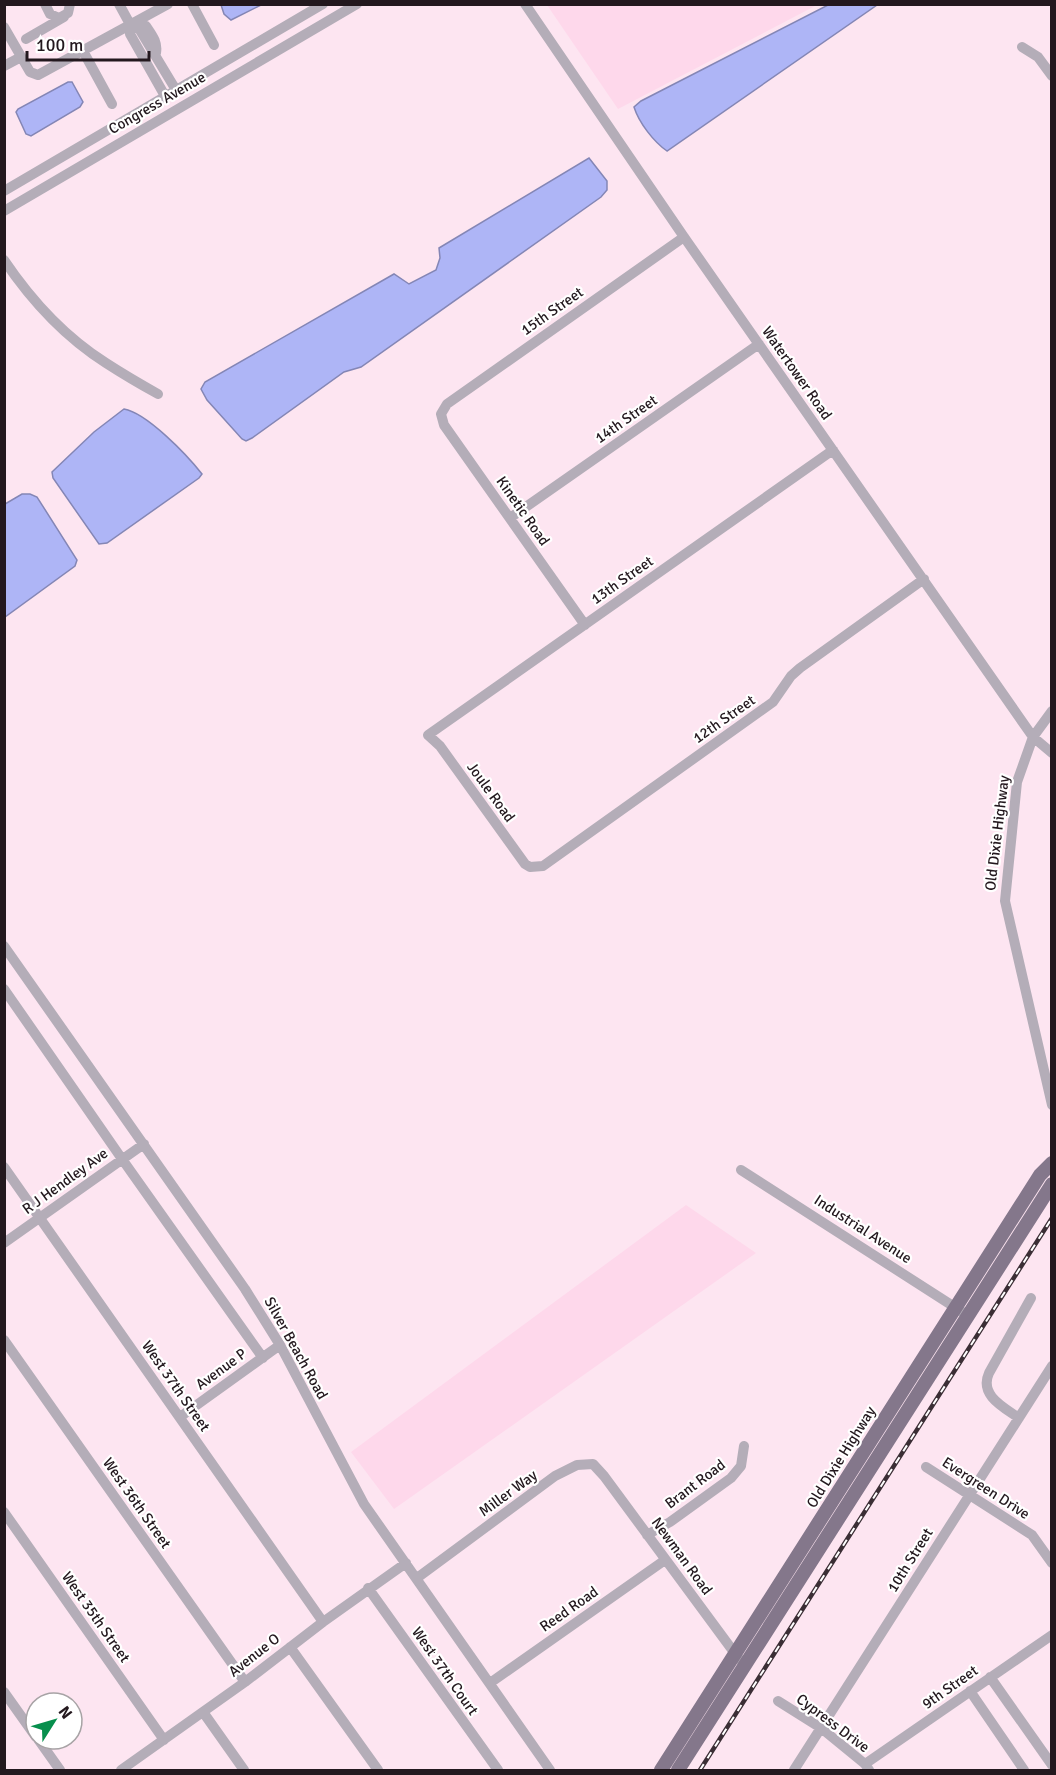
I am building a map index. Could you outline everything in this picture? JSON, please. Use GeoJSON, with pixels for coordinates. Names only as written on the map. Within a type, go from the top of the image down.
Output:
{"type":"FeatureCollection","features":[{"type":"Feature","properties":{"kind":"main road","name":"Old Dixie Highway"},"geometry":{"type":"LineString","coordinates":[[661,1770],[955,1306],[1040,1175],[1052,1163]]}},
{"type":"Feature","properties":{"kind":"main road","name":"Old Dixie Highway"},"geometry":{"type":"LineString","coordinates":[[678,1770],[1052,1184]]}},
{"type":"Feature","properties":{"kind":"street"},"geometry":{"type":"LineString","coordinates":[[45,4],[54,17],[64,16]]}},
{"type":"Feature","properties":{"kind":"street"},"geometry":{"type":"LineString","coordinates":[[26,39],[68,13],[70,4]]}},
{"type":"Feature","properties":{"kind":"street"},"geometry":{"type":"LineString","coordinates":[[119,4],[156,56],[176,90]]}},
{"type":"Feature","properties":{"kind":"street"},"geometry":{"type":"LineString","coordinates":[[4,27],[33,75],[38,75],[134,26],[168,4]]}},
{"type":"Feature","properties":{"kind":"street"},"geometry":{"type":"LineString","coordinates":[[192,4],[214,45]]}},
{"type":"Feature","properties":{"kind":"street","name":"Congress Avenue"},"geometry":{"type":"LineString","coordinates":[[4,191],[322,4]]}},
{"type":"Feature","properties":{"kind":"street","name":"Congress Avenue"},"geometry":{"type":"LineString","coordinates":[[4,211],[357,4]]}},
{"type":"Feature","properties":{"kind":"street","name":"Watertower Road"},"geometry":{"type":"LineString","coordinates":[[525,4],[684,237],[1033,737],[1052,753]]}},
{"type":"Feature","properties":{"kind":"street"},"geometry":{"type":"LineString","coordinates":[[134,26],[130,34],[165,96]]}},
{"type":"Feature","properties":{"kind":"street"},"geometry":{"type":"LineString","coordinates":[[1022,47],[1038,57],[1052,76]]}},
{"type":"Feature","properties":{"kind":"street"},"geometry":{"type":"LineString","coordinates":[[83,51],[112,104]]}},
{"type":"Feature","properties":{"kind":"street"},"geometry":{"type":"LineString","coordinates":[[4,66],[21,57]]}},
{"type":"Feature","properties":{"kind":"street","name":"15th Street"},"geometry":{"type":"LineString","coordinates":[[441,414],[447,404],[684,237]]}},
{"type":"Feature","properties":{"kind":"street"},"geometry":{"type":"LineString","coordinates":[[4,260],[18,281],[49,316],[76,341],[104,362],[158,394]]}},
{"type":"Feature","properties":{"kind":"street","name":"14th Street"},"geometry":{"type":"LineString","coordinates":[[510,518],[759,344]]}},
{"type":"Feature","properties":{"kind":"street","name":"Kinetic Road"},"geometry":{"type":"LineString","coordinates":[[441,414],[444,425],[585,625]]}},
{"type":"Feature","properties":{"kind":"street","name":"13th Street"},"geometry":{"type":"LineString","coordinates":[[428,735],[833,450]]}},
{"type":"Feature","properties":{"kind":"street","name":"12th Street"},"geometry":{"type":"LineString","coordinates":[[530,867],[543,867],[773,702],[800,668],[924,579]]}},
{"type":"Feature","properties":{"kind":"street","name":"Old Dixie Highway"},"geometry":{"type":"LineString","coordinates":[[1052,711],[1033,737],[1017,782],[1005,902],[1052,1105]]}},
{"type":"Feature","properties":{"kind":"street","name":"Joule Road"},"geometry":{"type":"LineString","coordinates":[[428,735],[440,746],[521,859],[530,867]]}},
{"type":"Feature","properties":{"kind":"street","name":"Silver Beach Road"},"geometry":{"type":"LineString","coordinates":[[4,946],[245,1288],[280,1345],[364,1504],[550,1770]]}},
{"type":"Feature","properties":{"kind":"street"},"geometry":{"type":"LineString","coordinates":[[4,989],[263,1358]]}},
{"type":"Feature","properties":{"kind":"street","name":"R J Hendley Ave"},"geometry":{"type":"LineString","coordinates":[[4,1243],[144,1144]]}},
{"type":"Feature","properties":{"kind":"street","name":"West 37th Street"},"geometry":{"type":"LineString","coordinates":[[4,1167],[323,1622]]}},
{"type":"Feature","properties":{"kind":"street","name":"Industrial Avenue"},"geometry":{"type":"LineString","coordinates":[[741,1170],[967,1315]]}},
{"type":"Feature","properties":{"kind":"street"},"geometry":{"type":"LineString","coordinates":[[1019,1418],[990,1396],[986,1385],[989,1373],[1031,1298]]}},
{"type":"Feature","properties":{"kind":"street","name":"West 36th Street"},"geometry":{"type":"LineString","coordinates":[[4,1340],[245,1682]]}},
{"type":"Feature","properties":{"kind":"street","name":"Avenue P"},"geometry":{"type":"LineString","coordinates":[[180,1417],[280,1345]]}},
{"type":"Feature","properties":{"kind":"street","name":"10th Street"},"geometry":{"type":"LineString","coordinates":[[794,1770],[1051,1367]]}},
{"type":"Feature","properties":{"kind":"street","name":"Brant Road"},"geometry":{"type":"LineString","coordinates":[[647,1535],[731,1478],[741,1466],[744,1446]]}},
{"type":"Feature","properties":{"kind":"street","name":"Newman Road"},"geometry":{"type":"LineString","coordinates":[[593,1464],[744,1666]]}},
{"type":"Feature","properties":{"kind":"street","name":"Miller Way"},"geometry":{"type":"LineString","coordinates":[[417,1578],[555,1476],[577,1465],[593,1464]]}},
{"type":"Feature","properties":{"kind":"street","name":"Evergreen Drive"},"geometry":{"type":"LineString","coordinates":[[926,1467],[1032,1535],[1052,1563]]}},
{"type":"Feature","properties":{"kind":"street","name":"West 35th Street"},"geometry":{"type":"LineString","coordinates":[[4,1512],[164,1740]]}},
{"type":"Feature","properties":{"kind":"street","name":"Reed Road"},"geometry":{"type":"LineString","coordinates":[[490,1683],[664,1560]]}},
{"type":"Feature","properties":{"kind":"street","name":"Avenue O"},"geometry":{"type":"LineString","coordinates":[[126,1769],[368,1588],[406,1563]]}},
{"type":"Feature","properties":{"kind":"street","name":"West 37th Court"},"geometry":{"type":"LineString","coordinates":[[368,1588],[498,1770]]}},
{"type":"Feature","properties":{"kind":"street","name":"9th Street"},"geometry":{"type":"LineString","coordinates":[[867,1767],[970,1691],[1052,1635]]}},
{"type":"Feature","properties":{"kind":"street"},"geometry":{"type":"LineString","coordinates":[[290,1647],[378,1770]]}},
{"type":"Feature","properties":{"kind":"street"},"geometry":{"type":"LineString","coordinates":[[990,1677],[1052,1765]]}},
{"type":"Feature","properties":{"kind":"street"},"geometry":{"type":"LineString","coordinates":[[970,1691],[1023,1770]]}},
{"type":"Feature","properties":{"kind":"street"},"geometry":{"type":"LineString","coordinates":[[4,1692],[24,1720]]}},
{"type":"Feature","properties":{"kind":"street","name":"Cypress Drive"},"geometry":{"type":"LineString","coordinates":[[778,1701],[821,1728],[867,1767]]}},
{"type":"Feature","properties":{"kind":"street"},"geometry":{"type":"LineString","coordinates":[[203,1712],[244,1770]]}},
{"type":"Feature","properties":{"kind":"street"},"geometry":{"type":"LineString","coordinates":[[46,1751],[60,1770]]}},
{"type":"Feature","properties":{"kind":"shaded area"},"geometry":{"type":"Polygon","coordinates":[[[547,5],[817,5],[618,109],[547,5]]]}},
{"type":"Feature","properties":{"kind":"shaded area"},"geometry":{"type":"Polygon","coordinates":[[[686,1205],[756,1253],[394,1509],[351,1452],[686,1205]]]}},
{"type":"Feature","properties":{"kind":"water"},"geometry":{"type":"Polygon","coordinates":[[[221,4],[261,5],[231,20],[224,14],[221,4]]]}},
{"type":"Feature","properties":{"kind":"water"},"geometry":{"type":"Polygon","coordinates":[[[828,5],[877,5],[667,151],[643,126],[634,107],[641,101],[828,5]]]}},
{"type":"Feature","properties":{"kind":"water"},"geometry":{"type":"Polygon","coordinates":[[[72,82],[83,102],[80,107],[31,136],[26,134],[16,112],[18,109],[72,82]]]}},
{"type":"Feature","properties":{"kind":"water"},"geometry":{"type":"Polygon","coordinates":[[[589,158],[607,181],[607,190],[601,197],[361,367],[344,372],[252,438],[246,441],[242,439],[207,400],[201,389],[205,382],[394,274],[409,284],[436,270],[440,258],[439,248],[589,158]]]}},
{"type":"Feature","properties":{"kind":"water"},"geometry":{"type":"Polygon","coordinates":[[[124,409],[155,426],[187,456],[202,474],[107,543],[99,544],[53,478],[52,472],[94,432],[124,409]]]}},
{"type":"Feature","properties":{"kind":"water"},"geometry":{"type":"Polygon","coordinates":[[[22,494],[37,497],[77,560],[75,566],[5,617],[5,504],[22,494]]]}},
{"type":"Feature","properties":{"kind":"railway"},"geometry":{"type":"LineString","coordinates":[[700,1770],[1052,1218]]}}]}
